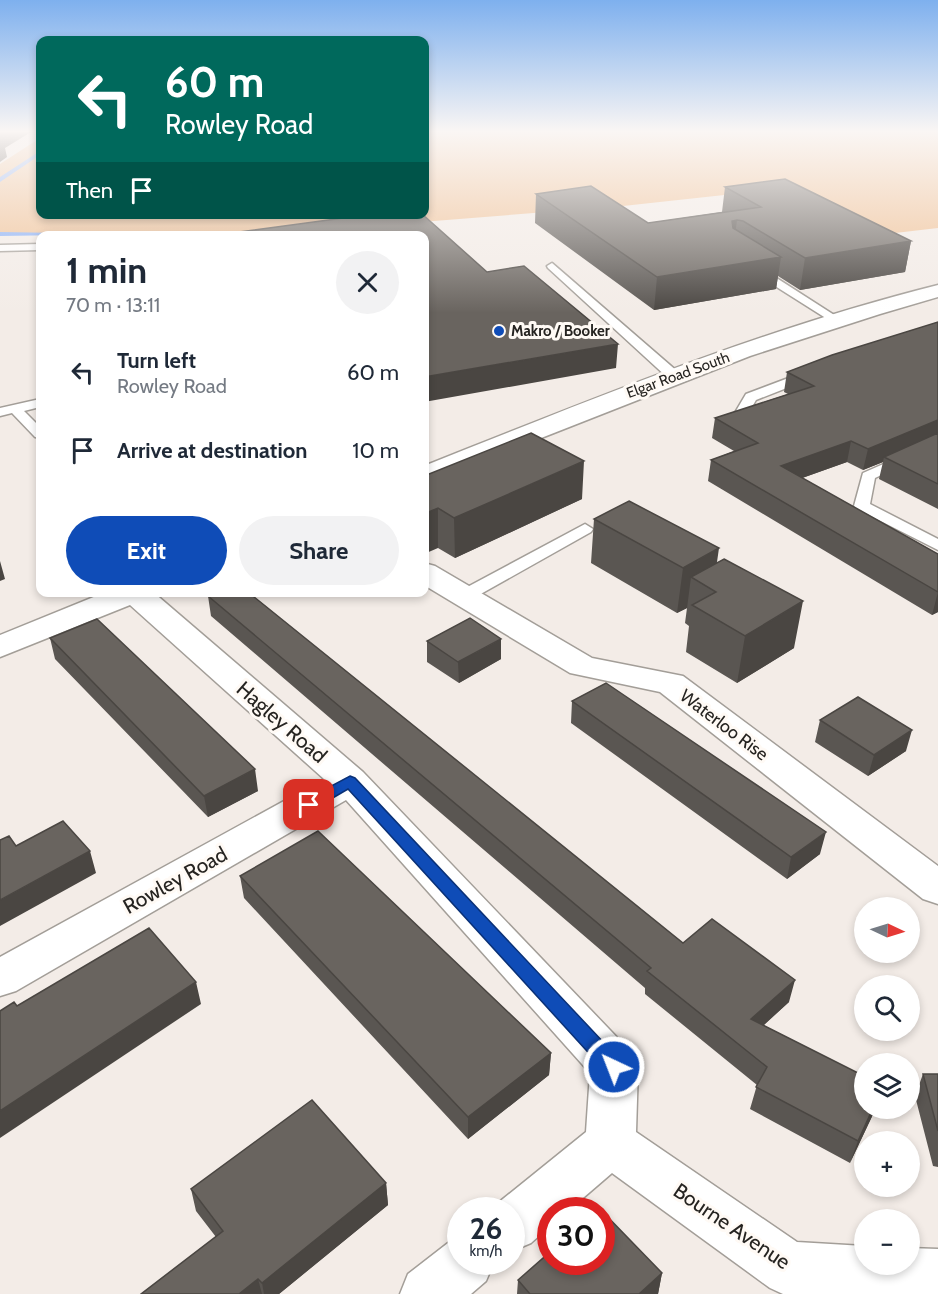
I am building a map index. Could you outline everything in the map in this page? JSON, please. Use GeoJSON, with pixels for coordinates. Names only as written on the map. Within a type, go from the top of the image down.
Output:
{"type":"FeatureCollection","features":[{"type":"Feature","properties":{"kind":"street","name":"Elgar Road South"},"geometry":{"type":"LineString","coordinates":[[429,474],[673,375],[836,320],[938,291]]}},
{"type":"Feature","properties":{"kind":"street","name":"Waterloo Rise"},"geometry":{"type":"LineString","coordinates":[[429,575],[582,666],[670,684],[938,888]]}},
{"type":"Feature","properties":{"kind":"street"},"geometry":{"type":"LineString","coordinates":[[0,647],[125,597]]}},
{"type":"Feature","properties":{"kind":"street","name":"Hagley Road"},"geometry":{"type":"LineString","coordinates":[[140,597],[350,781],[614,1067],[611,1143]]}},
{"type":"Feature","properties":{"kind":"street","name":"Rowley Road"},"geometry":{"type":"LineString","coordinates":[[0,978],[350,781]]}},
{"type":"Feature","properties":{"kind":"street"},"geometry":{"type":"LineString","coordinates":[[525,1214],[611,1143]]}},
{"type":"Feature","properties":{"kind":"street","name":"Bourne Avenue"},"geometry":{"type":"LineString","coordinates":[[611,1143],[789,1269],[938,1277]]}},
{"type":"Feature","properties":{"kind":"street"},"geometry":{"type":"LineString","coordinates":[[428,1294],[451,1275]]}},
{"type":"Feature","properties":{"kind":"lane"},"geometry":{"type":"LineString","coordinates":[[0,248],[36,248]]}},
{"type":"Feature","properties":{"kind":"lane"},"geometry":{"type":"LineString","coordinates":[[743,261],[836,320]]}},
{"type":"Feature","properties":{"kind":"lane"},"geometry":{"type":"LineString","coordinates":[[552,266],[673,375]]}},
{"type":"Feature","properties":{"kind":"lane"},"geometry":{"type":"LineString","coordinates":[[740,416],[751,397],[817,371]]}},
{"type":"Feature","properties":{"kind":"lane"},"geometry":{"type":"LineString","coordinates":[[0,412],[36,404]]}},
{"type":"Feature","properties":{"kind":"lane"},"geometry":{"type":"LineString","coordinates":[[15,409],[36,430]]}},
{"type":"Feature","properties":{"kind":"lane"},"geometry":{"type":"LineString","coordinates":[[938,444],[868,476],[862,506],[938,545]]}},
{"type":"Feature","properties":{"kind":"lane"},"geometry":{"type":"LineString","coordinates":[[464,596],[585,529]]}},
{"type":"Feature","properties":{"kind":"shaded area"},"geometry":{"type":"Polygon","coordinates":[[[0,192],[36,192],[36,219],[429,219],[429,192],[748,192],[623,206],[320,230],[36,231],[36,234],[0,234],[0,192]]]}},
{"type":"Feature","properties":{"kind":"shaded area"},"geometry":{"type":"Polygon","coordinates":[[[764,192],[938,192],[938,228],[852,238],[764,192]]]}},
{"type":"Feature","properties":{"kind":"building"},"geometry":{"type":"Polygon","coordinates":[[[601,192],[648,223],[761,207],[735,192],[812,192],[911,241],[805,258],[743,221],[737,220],[732,221],[733,228],[781,257],[657,277],[536,194],[601,192]]]}},
{"type":"Feature","properties":{"kind":"building","name":"Makro / Booker"},"geometry":{"type":"Polygon","coordinates":[[[336,219],[428,219],[487,272],[524,266],[618,344],[429,376],[429,231],[246,231],[336,219]]]}},
{"type":"Feature","properties":{"kind":"building"},"geometry":{"type":"Polygon","coordinates":[[[938,322],[938,420],[868,449],[851,441],[781,466],[938,554],[938,592],[711,460],[758,443],[715,418],[814,386],[787,372],[832,355],[938,322]]]}},
{"type":"Feature","properties":{"kind":"building"},"geometry":{"type":"Polygon","coordinates":[[[531,433],[584,461],[454,518],[438,508],[429,512],[429,474],[531,433]]]}},
{"type":"Feature","properties":{"kind":"building"},"geometry":{"type":"Polygon","coordinates":[[[938,433],[938,484],[884,457],[938,433]]]}},
{"type":"Feature","properties":{"kind":"building"},"geometry":{"type":"Polygon","coordinates":[[[629,501],[719,548],[683,568],[594,519],[629,501]]]}},
{"type":"Feature","properties":{"kind":"building"},"geometry":{"type":"Polygon","coordinates":[[[724,559],[803,601],[745,636],[692,605],[716,592],[691,577],[724,559]]]}},
{"type":"Feature","properties":{"kind":"building"},"geometry":{"type":"Polygon","coordinates":[[[209,597],[254,597],[683,943],[712,919],[795,980],[751,1019],[854,1071],[854,1119],[868,1119],[863,1131],[854,1131],[854,1139],[756,1087],[767,1067],[647,971],[651,968],[209,597]]]}},
{"type":"Feature","properties":{"kind":"building"},"geometry":{"type":"Polygon","coordinates":[[[470,618],[501,639],[458,662],[427,641],[470,618]]]}},
{"type":"Feature","properties":{"kind":"building"},"geometry":{"type":"Polygon","coordinates":[[[97,619],[255,769],[204,796],[50,638],[97,619]]]}},
{"type":"Feature","properties":{"kind":"building"},"geometry":{"type":"Polygon","coordinates":[[[606,683],[826,832],[791,857],[572,701],[606,683]]]}},
{"type":"Feature","properties":{"kind":"building"},"geometry":{"type":"Polygon","coordinates":[[[858,697],[912,730],[874,755],[820,720],[858,697]]]}},
{"type":"Feature","properties":{"kind":"building"},"geometry":{"type":"Polygon","coordinates":[[[63,821],[90,851],[0,900],[0,840],[9,836],[16,846],[63,821]]]}},
{"type":"Feature","properties":{"kind":"building"},"geometry":{"type":"Polygon","coordinates":[[[318,831],[551,1053],[468,1117],[240,876],[318,831]]]}},
{"type":"Feature","properties":{"kind":"building"},"geometry":{"type":"Polygon","coordinates":[[[149,928],[196,982],[0,1111],[0,1011],[14,1002],[17,1006],[149,928]]]}},
{"type":"Feature","properties":{"kind":"building"},"geometry":{"type":"Polygon","coordinates":[[[923,1074],[938,1074],[938,1131],[923,1074]]]}},
{"type":"Feature","properties":{"kind":"building"},"geometry":{"type":"Polygon","coordinates":[[[312,1100],[386,1183],[262,1283],[258,1279],[239,1294],[141,1294],[223,1231],[191,1189],[312,1100]]]}},
{"type":"Feature","properties":{"kind":"building"},"geometry":{"type":"Polygon","coordinates":[[[615,1224],[662,1273],[639,1294],[530,1294],[518,1280],[537,1263],[537,1275],[615,1275],[615,1224]]]}},
{"type":"Feature","properties":{"kind":"waterway"},"geometry":{"type":"LineString","coordinates":[[0,234],[36,235]]}},
{"type":"Feature","properties":{"kind":"place","name":"Makro / Booker"},"geometry":{"type":"Point","coordinates":[499,331]}},
{"type":"Feature","properties":{"kind":"route"},"geometry":{"type":"LineString","coordinates":[[309,805],[350,781],[614,1067]]}}]}
